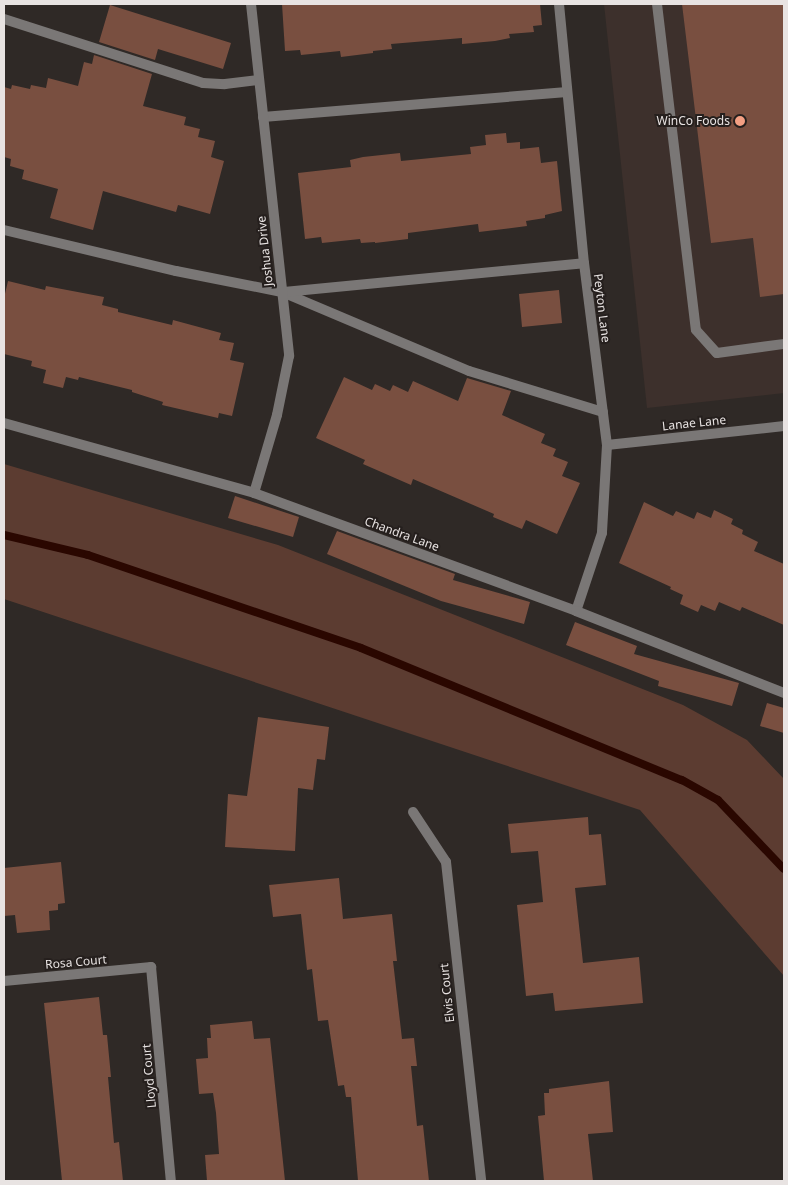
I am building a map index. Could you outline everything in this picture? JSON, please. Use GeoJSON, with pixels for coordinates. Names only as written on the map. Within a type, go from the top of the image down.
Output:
{"type":"FeatureCollection","features":[{"type":"Feature","properties":{"kind":"street","name":"Joshua Drive"},"geometry":{"type":"LineString","coordinates":[[251,4],[289,356],[277,415],[254,492]]}},
{"type":"Feature","properties":{"kind":"street","name":"Peyton Lane"},"geometry":{"type":"LineString","coordinates":[[559,4],[584,263],[607,445],[602,533],[576,611]]}},
{"type":"Feature","properties":{"kind":"street"},"geometry":{"type":"LineString","coordinates":[[657,4],[696,330],[717,353],[784,344]]}},
{"type":"Feature","properties":{"kind":"street"},"geometry":{"type":"LineString","coordinates":[[4,19],[203,82],[226,84],[259,80]]}},
{"type":"Feature","properties":{"kind":"street"},"geometry":{"type":"LineString","coordinates":[[263,117],[567,92]]}},
{"type":"Feature","properties":{"kind":"street"},"geometry":{"type":"LineString","coordinates":[[4,230],[176,271],[282,292],[469,371],[603,412]]}},
{"type":"Feature","properties":{"kind":"street"},"geometry":{"type":"LineString","coordinates":[[282,292],[584,263]]}},
{"type":"Feature","properties":{"kind":"street","name":"Chandra Lane"},"geometry":{"type":"LineString","coordinates":[[4,423],[254,492],[576,611],[784,693]]}},
{"type":"Feature","properties":{"kind":"street","name":"Lanae Lane"},"geometry":{"type":"LineString","coordinates":[[607,445],[784,426]]}},
{"type":"Feature","properties":{"kind":"street","name":"Elvis Court"},"geometry":{"type":"LineString","coordinates":[[413,812],[446,862],[481,1181]]}},
{"type":"Feature","properties":{"kind":"street","name":"Rosa Court"},"geometry":{"type":"LineString","coordinates":[[4,980],[151,968]]}},
{"type":"Feature","properties":{"kind":"street","name":"Lloyd Court"},"geometry":{"type":"LineString","coordinates":[[151,968],[172,1181]]}},
{"type":"Feature","properties":{"kind":"shaded area"},"geometry":{"type":"Polygon","coordinates":[[[604,4],[784,4],[784,393],[647,408],[604,4]]]}},
{"type":"Feature","properties":{"kind":"shaded area"},"geometry":{"type":"Polygon","coordinates":[[[4,464],[278,545],[683,705],[747,740],[784,779],[784,976],[640,810],[4,599],[4,464]]]}},
{"type":"Feature","properties":{"kind":"building"},"geometry":{"type":"Polygon","coordinates":[[[282,4],[540,4],[542,25],[533,26],[534,32],[509,34],[510,38],[495,41],[462,44],[462,38],[391,44],[392,49],[341,57],[340,51],[301,55],[300,50],[285,51],[282,4]]]}},
{"type":"Feature","properties":{"kind":"building","name":"WinCo Foods"},"geometry":{"type":"Polygon","coordinates":[[[682,4],[784,4],[784,294],[760,297],[753,238],[711,243],[682,4]]]}},
{"type":"Feature","properties":{"kind":"building"},"geometry":{"type":"Polygon","coordinates":[[[110,5],[231,43],[223,69],[158,49],[155,60],[99,42],[110,5]]]}},
{"type":"Feature","properties":{"kind":"building"},"geometry":{"type":"Polygon","coordinates":[[[94,55],[152,74],[143,106],[186,117],[184,125],[200,129],[198,137],[215,141],[211,157],[224,161],[210,214],[178,205],[176,212],[103,191],[93,230],[50,218],[58,189],[22,179],[24,170],[10,166],[11,159],[4,157],[4,87],[11,89],[12,85],[30,89],[31,85],[46,88],[48,78],[78,86],[84,62],[92,64],[94,55]]]}},
{"type":"Feature","properties":{"kind":"building"},"geometry":{"type":"Polygon","coordinates":[[[506,133],[507,143],[520,142],[520,149],[539,147],[541,163],[557,161],[562,211],[545,215],[545,218],[526,221],[527,226],[479,232],[478,224],[408,233],[408,239],[375,243],[361,243],[360,239],[322,243],[321,237],[305,239],[298,173],[351,167],[350,160],[363,157],[400,153],[401,161],[471,154],[470,147],[486,145],[485,135],[506,133]]]}},
{"type":"Feature","properties":{"kind":"building"},"geometry":{"type":"Polygon","coordinates":[[[8,281],[45,290],[46,286],[104,297],[102,305],[118,309],[118,312],[172,325],[173,320],[221,333],[219,340],[234,343],[230,360],[244,363],[232,416],[219,413],[218,418],[162,405],[163,402],[132,392],[132,390],[79,377],[78,380],[66,377],[63,388],[43,383],[46,370],[31,366],[32,361],[4,354],[4,298],[8,281]]]}},
{"type":"Feature","properties":{"kind":"building"},"geometry":{"type":"Polygon","coordinates":[[[559,290],[562,323],[522,327],[519,294],[559,290]]]}},
{"type":"Feature","properties":{"kind":"building"},"geometry":{"type":"Polygon","coordinates":[[[344,377],[372,390],[375,384],[390,391],[393,385],[408,392],[413,381],[458,401],[467,378],[511,391],[502,415],[545,434],[541,443],[556,449],[553,456],[568,462],[562,476],[580,483],[557,534],[526,520],[522,529],[493,517],[494,514],[413,479],[411,485],[363,464],[365,460],[316,438],[344,377]]]}},
{"type":"Feature","properties":{"kind":"building"},"geometry":{"type":"Polygon","coordinates":[[[235,496],[299,517],[293,537],[228,518],[235,496]]]}},
{"type":"Feature","properties":{"kind":"building"},"geometry":{"type":"Polygon","coordinates":[[[644,502],[673,516],[676,511],[694,519],[697,512],[711,518],[714,510],[733,519],[731,524],[743,530],[742,534],[758,542],[754,551],[784,564],[784,625],[742,607],[740,611],[719,602],[715,611],[701,605],[698,612],[680,604],[683,595],[670,589],[671,587],[619,563],[644,502]]]}},
{"type":"Feature","properties":{"kind":"building"},"geometry":{"type":"Polygon","coordinates":[[[337,531],[455,574],[453,580],[530,602],[524,624],[441,601],[327,554],[337,531]]]}},
{"type":"Feature","properties":{"kind":"building"},"geometry":{"type":"Polygon","coordinates":[[[575,622],[637,646],[634,654],[739,683],[732,706],[658,686],[659,681],[566,645],[575,622]]]}},
{"type":"Feature","properties":{"kind":"building"},"geometry":{"type":"Polygon","coordinates":[[[767,703],[784,708],[784,733],[760,726],[767,703]]]}},
{"type":"Feature","properties":{"kind":"building"},"geometry":{"type":"Polygon","coordinates":[[[258,717],[329,727],[325,760],[317,759],[313,790],[298,788],[295,851],[225,847],[228,794],[247,796],[258,717]]]}},
{"type":"Feature","properties":{"kind":"building"},"geometry":{"type":"Polygon","coordinates":[[[588,817],[589,835],[601,834],[606,885],[575,888],[583,963],[639,957],[643,1003],[555,1011],[553,993],[526,996],[517,905],[543,902],[538,851],[511,853],[508,824],[588,817]]]}},
{"type":"Feature","properties":{"kind":"building"},"geometry":{"type":"Polygon","coordinates":[[[61,862],[65,903],[58,904],[58,910],[49,911],[50,930],[17,933],[15,915],[4,916],[4,868],[61,862]]]}},
{"type":"Feature","properties":{"kind":"building"},"geometry":{"type":"Polygon","coordinates":[[[339,878],[343,919],[392,914],[397,961],[393,961],[402,1039],[414,1038],[417,1066],[411,1066],[417,1126],[423,1125],[429,1181],[358,1181],[351,1097],[346,1097],[344,1085],[338,1086],[328,1020],[318,1021],[312,969],[307,970],[301,914],[273,917],[269,885],[339,878]]]}},
{"type":"Feature","properties":{"kind":"building"},"geometry":{"type":"Polygon","coordinates":[[[99,997],[103,1035],[107,1035],[111,1077],[108,1077],[114,1143],[119,1142],[123,1181],[62,1181],[44,1003],[99,997]]]}},
{"type":"Feature","properties":{"kind":"building"},"geometry":{"type":"Polygon","coordinates":[[[252,1021],[254,1039],[270,1038],[285,1181],[207,1181],[205,1155],[219,1154],[216,1113],[213,1093],[199,1094],[196,1059],[208,1058],[207,1038],[211,1038],[210,1025],[252,1021]]]}},
{"type":"Feature","properties":{"kind":"building"},"geometry":{"type":"Polygon","coordinates":[[[609,1081],[613,1132],[588,1134],[593,1181],[544,1181],[538,1116],[545,1115],[544,1093],[549,1093],[549,1089],[609,1081]]]}},
{"type":"Feature","properties":{"kind":"waterway"},"geometry":{"type":"LineString","coordinates":[[4,535],[88,555],[361,648],[682,780],[718,800],[784,869]]}},
{"type":"Feature","properties":{"kind":"place","name":"WinCo Foods"},"geometry":{"type":"Point","coordinates":[740,121]}}]}
